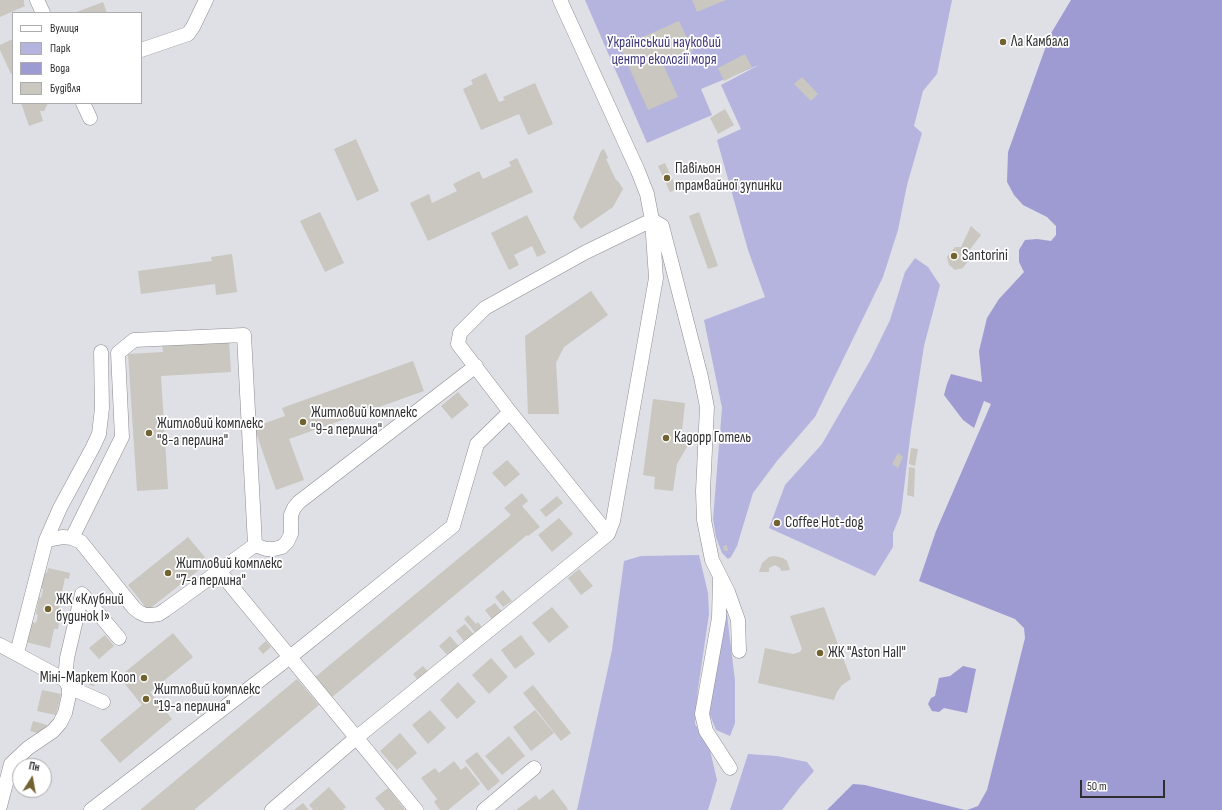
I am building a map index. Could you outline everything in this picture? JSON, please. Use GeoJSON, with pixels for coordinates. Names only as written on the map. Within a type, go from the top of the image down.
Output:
{"type":"FeatureCollection","features":[{"type":"Feature","properties":{"kind":"street"},"geometry":{"type":"LineString","coordinates":[[37,0],[42,12]]}},
{"type":"Feature","properties":{"kind":"street"},"geometry":{"type":"LineString","coordinates":[[142,50],[188,34],[206,0]]}},
{"type":"Feature","properties":{"kind":"street"},"geometry":{"type":"LineString","coordinates":[[272,810],[356,738],[608,534],[613,521],[656,278],[652,220],[647,194],[638,171],[560,0]]}},
{"type":"Feature","properties":{"kind":"street"},"geometry":{"type":"LineString","coordinates":[[83,104],[90,118]]}},
{"type":"Feature","properties":{"kind":"street"},"geometry":{"type":"LineString","coordinates":[[608,534],[510,412],[458,344],[460,332],[485,308],[586,252],[652,220]]}},
{"type":"Feature","properties":{"kind":"street"},"geometry":{"type":"LineString","coordinates":[[652,220],[662,226],[707,407],[703,491],[704,520],[712,560],[728,592],[738,620],[739,651]]}},
{"type":"Feature","properties":{"kind":"street"},"geometry":{"type":"LineString","coordinates":[[72,538],[122,437],[118,353],[134,340],[244,334],[255,545]]}},
{"type":"Feature","properties":{"kind":"street"},"geometry":{"type":"LineString","coordinates":[[16,653],[46,540],[60,508],[99,434],[102,408],[101,352]]}},
{"type":"Feature","properties":{"kind":"street"},"geometry":{"type":"LineString","coordinates":[[255,545],[274,550],[282,547],[288,542],[291,534],[291,515],[299,502],[476,366]]}},
{"type":"Feature","properties":{"kind":"street"},"geometry":{"type":"LineString","coordinates":[[91,810],[290,657],[453,526],[477,444],[510,412]]}},
{"type":"Feature","properties":{"kind":"street"},"geometry":{"type":"LineString","coordinates":[[46,540],[63,537],[72,538],[81,542],[134,608],[145,615],[152,616],[159,614],[255,545]]}},
{"type":"Feature","properties":{"kind":"street"},"geometry":{"type":"LineString","coordinates":[[219,571],[416,810]]}},
{"type":"Feature","properties":{"kind":"street"},"geometry":{"type":"LineString","coordinates":[[720,576],[719,618],[702,714],[706,731],[730,768]]}},
{"type":"Feature","properties":{"kind":"street"},"geometry":{"type":"LineString","coordinates":[[0,806],[11,764],[28,748],[53,731],[60,723],[65,713],[68,705],[67,658],[82,594],[119,638]]}},
{"type":"Feature","properties":{"kind":"street"},"geometry":{"type":"LineString","coordinates":[[0,645],[67,684],[104,702]]}},
{"type":"Feature","properties":{"kind":"street"},"geometry":{"type":"LineString","coordinates":[[484,810],[534,768]]}},
{"type":"Feature","properties":{"kind":"green space","name":"Український науковий центр екології моря"},"geometry":{"type":"Polygon","coordinates":[[[585,0],[952,0],[937,74],[923,91],[914,126],[922,133],[907,185],[898,230],[883,277],[815,417],[777,461],[753,493],[737,546],[731,557],[728,559],[722,553],[716,537],[713,519],[722,408],[704,320],[765,297],[748,250],[717,140],[741,129],[721,85],[759,65],[701,89],[712,115],[647,143],[585,0]]]}},
{"type":"Feature","properties":{"kind":"green space"},"geometry":{"type":"Polygon","coordinates":[[[915,258],[928,267],[940,285],[924,346],[911,430],[901,513],[893,533],[893,547],[875,576],[769,528],[785,485],[822,444],[871,359],[890,320],[905,272],[915,258]]]}},
{"type":"Feature","properties":{"kind":"green space"},"geometry":{"type":"Polygon","coordinates":[[[699,555],[708,593],[709,614],[698,689],[695,724],[709,746],[717,780],[708,810],[577,810],[612,650],[624,561],[641,556],[699,555]]]}},
{"type":"Feature","properties":{"kind":"green space"},"geometry":{"type":"Polygon","coordinates":[[[727,614],[735,681],[735,723],[730,736],[716,730],[710,715],[709,704],[724,615],[727,614]]]}},
{"type":"Feature","properties":{"kind":"green space"},"geometry":{"type":"Polygon","coordinates":[[[748,754],[777,756],[807,762],[814,771],[782,810],[730,810],[748,754]]]}},
{"type":"Feature","properties":{"kind":"water"},"geometry":{"type":"Polygon","coordinates":[[[1071,0],[1222,0],[1222,810],[967,810],[978,806],[987,790],[1025,638],[1024,628],[1015,619],[919,581],[936,531],[991,404],[984,401],[974,428],[963,420],[944,395],[947,384],[951,374],[982,382],[979,351],[987,318],[999,299],[1024,272],[1019,262],[1019,250],[1025,240],[1037,239],[1051,241],[1056,235],[1056,226],[1047,217],[1023,205],[1014,195],[1007,182],[1008,152],[1050,35],[1071,0]]]}},
{"type":"Feature","properties":{"kind":"water"},"geometry":{"type":"Polygon","coordinates":[[[963,666],[976,669],[967,713],[944,708],[939,712],[932,711],[928,704],[931,698],[935,696],[939,678],[950,676],[963,666]]]}},
{"type":"Feature","properties":{"kind":"water"},"geometry":{"type":"Polygon","coordinates":[[[853,784],[865,785],[965,810],[827,810],[853,784]]]}},
{"type":"Feature","properties":{"kind":"building"},"geometry":{"type":"Polygon","coordinates":[[[0,0],[24,0],[25,6],[0,17],[0,0]]]}},
{"type":"Feature","properties":{"kind":"building"},"geometry":{"type":"Polygon","coordinates":[[[692,0],[726,0],[697,12],[692,0]]]}},
{"type":"Feature","properties":{"kind":"building"},"geometry":{"type":"Polygon","coordinates":[[[103,2],[107,12],[77,12],[103,2]]]}},
{"type":"Feature","properties":{"kind":"building"},"geometry":{"type":"Polygon","coordinates":[[[679,21],[693,51],[663,64],[678,97],[648,110],[620,47],[679,21]]]}},
{"type":"Feature","properties":{"kind":"building"},"geometry":{"type":"Polygon","coordinates":[[[12,39],[11,74],[0,50],[0,45],[12,39]]]}},
{"type":"Feature","properties":{"kind":"building"},"geometry":{"type":"Polygon","coordinates":[[[745,54],[752,67],[724,81],[718,68],[745,54]]]}},
{"type":"Feature","properties":{"kind":"building"},"geometry":{"type":"Polygon","coordinates":[[[486,73],[499,102],[505,100],[503,97],[535,83],[553,124],[528,135],[519,114],[481,130],[463,89],[473,84],[471,80],[486,73]]]}},
{"type":"Feature","properties":{"kind":"building"},"geometry":{"type":"Polygon","coordinates":[[[802,77],[818,94],[811,101],[794,84],[802,77]]]}},
{"type":"Feature","properties":{"kind":"building"},"geometry":{"type":"Polygon","coordinates":[[[21,104],[48,104],[44,111],[40,111],[43,121],[29,126],[21,104]]]}},
{"type":"Feature","properties":{"kind":"building"},"geometry":{"type":"Polygon","coordinates":[[[725,109],[734,125],[718,134],[710,118],[725,109]]]}},
{"type":"Feature","properties":{"kind":"building"},"geometry":{"type":"Polygon","coordinates":[[[356,139],[379,191],[357,201],[334,149],[356,139]]]}},
{"type":"Feature","properties":{"kind":"building"},"geometry":{"type":"Polygon","coordinates":[[[604,149],[608,158],[606,159],[616,180],[623,189],[613,207],[581,229],[573,218],[601,151],[604,149]]]}},
{"type":"Feature","properties":{"kind":"building"},"geometry":{"type":"Polygon","coordinates":[[[517,158],[533,192],[428,241],[410,203],[429,194],[432,203],[457,191],[453,184],[479,171],[483,179],[511,166],[509,162],[517,158]]]}},
{"type":"Feature","properties":{"kind":"building","name":"Павільон трамвайної зупинки"},"geometry":{"type":"Polygon","coordinates":[[[665,163],[677,189],[670,192],[658,166],[665,163]]]}},
{"type":"Feature","properties":{"kind":"building"},"geometry":{"type":"Polygon","coordinates":[[[320,212],[344,263],[325,272],[300,221],[320,212]]]}},
{"type":"Feature","properties":{"kind":"building"},"geometry":{"type":"Polygon","coordinates":[[[699,212],[718,266],[708,269],[689,216],[699,212]]]}},
{"type":"Feature","properties":{"kind":"building"},"geometry":{"type":"Polygon","coordinates":[[[527,215],[546,253],[537,257],[532,246],[514,255],[519,265],[509,270],[491,233],[527,215]]]}},
{"type":"Feature","properties":{"kind":"building"},"geometry":{"type":"Polygon","coordinates":[[[971,226],[981,235],[968,252],[968,261],[963,268],[955,270],[949,265],[947,257],[955,247],[961,247],[971,226]]]}},
{"type":"Feature","properties":{"kind":"building"},"geometry":{"type":"Polygon","coordinates":[[[232,254],[237,292],[216,295],[215,284],[141,294],[138,271],[212,261],[211,257],[232,254]]]}},
{"type":"Feature","properties":{"kind":"building"},"geometry":{"type":"Polygon","coordinates":[[[591,291],[608,315],[564,347],[556,363],[559,414],[528,414],[525,336],[591,291]]]}},
{"type":"Feature","properties":{"kind":"building","name":"Житловий комплекс \"8-а перлина\""},"geometry":{"type":"Polygon","coordinates":[[[229,341],[231,372],[161,376],[168,489],[137,491],[128,354],[163,352],[162,345],[229,341]]]}},
{"type":"Feature","properties":{"kind":"building","name":"Житловий комплекс \"9-а перлина\""},"geometry":{"type":"Polygon","coordinates":[[[413,361],[424,391],[289,439],[304,480],[276,490],[254,427],[285,416],[282,408],[413,361]]]}},
{"type":"Feature","properties":{"kind":"building"},"geometry":{"type":"Polygon","coordinates":[[[458,392],[469,405],[452,419],[441,406],[458,392]]]}},
{"type":"Feature","properties":{"kind":"building","name":"Кадорр Готель"},"geometry":{"type":"Polygon","coordinates":[[[653,399],[685,403],[682,431],[688,445],[677,464],[673,491],[654,489],[655,477],[643,475],[653,399]]]}},
{"type":"Feature","properties":{"kind":"building"},"geometry":{"type":"Polygon","coordinates":[[[911,448],[918,449],[915,466],[909,464],[911,448]]]}},
{"type":"Feature","properties":{"kind":"building"},"geometry":{"type":"Polygon","coordinates":[[[898,453],[903,457],[898,468],[892,464],[898,453]]]}},
{"type":"Feature","properties":{"kind":"building"},"geometry":{"type":"Polygon","coordinates":[[[507,460],[520,474],[505,487],[492,473],[507,460]]]}},
{"type":"Feature","properties":{"kind":"building"},"geometry":{"type":"Polygon","coordinates":[[[909,467],[915,468],[914,497],[907,495],[909,467]]]}},
{"type":"Feature","properties":{"kind":"building"},"geometry":{"type":"Polygon","coordinates":[[[522,493],[528,501],[522,506],[540,527],[528,536],[527,535],[331,698],[314,678],[511,515],[504,508],[522,493]]]}},
{"type":"Feature","properties":{"kind":"building"},"geometry":{"type":"Polygon","coordinates":[[[557,496],[563,503],[546,517],[540,510],[557,496]]]}},
{"type":"Feature","properties":{"kind":"building"},"geometry":{"type":"Polygon","coordinates":[[[559,518],[573,534],[552,552],[538,535],[559,518]]]}},
{"type":"Feature","properties":{"kind":"building","name":"Coffee Hot-dog"},"geometry":{"type":"Polygon","coordinates":[[[776,518],[781,520],[778,528],[772,526],[776,518]]]}},
{"type":"Feature","properties":{"kind":"building","name":"Житловий комплекс \"7-а перлина\""},"geometry":{"type":"Polygon","coordinates":[[[188,537],[209,562],[148,610],[128,585],[188,537]]]}},
{"type":"Feature","properties":{"kind":"building"},"geometry":{"type":"Polygon","coordinates":[[[727,545],[728,551],[724,551],[723,546],[727,545]]]}},
{"type":"Feature","properties":{"kind":"building"},"geometry":{"type":"Polygon","coordinates":[[[774,556],[783,558],[787,561],[790,570],[781,571],[780,568],[775,565],[769,568],[769,572],[759,572],[762,563],[769,557],[774,556]]]}},
{"type":"Feature","properties":{"kind":"building","name":"ЖК «Клубний будинок I»"},"geometry":{"type":"Polygon","coordinates":[[[48,568],[70,573],[69,579],[65,578],[62,592],[67,593],[65,604],[60,603],[57,618],[60,618],[58,629],[54,629],[50,648],[26,642],[31,622],[36,623],[39,597],[41,598],[43,589],[40,588],[43,572],[47,573],[48,568]]]}},
{"type":"Feature","properties":{"kind":"building"},"geometry":{"type":"Polygon","coordinates":[[[579,569],[593,586],[581,595],[568,578],[579,569]]]}},
{"type":"Feature","properties":{"kind":"building"},"geometry":{"type":"Polygon","coordinates":[[[503,590],[512,601],[503,607],[495,597],[503,590]]]}},
{"type":"Feature","properties":{"kind":"building"},"geometry":{"type":"Polygon","coordinates":[[[495,603],[504,614],[494,622],[485,610],[495,603]]]}},
{"type":"Feature","properties":{"kind":"building"},"geometry":{"type":"Polygon","coordinates":[[[552,607],[569,627],[549,643],[532,623],[552,607]]]}},
{"type":"Feature","properties":{"kind":"building","name":"ЖК \"Aston Hall\""},"geometry":{"type":"Polygon","coordinates":[[[824,607],[851,679],[842,685],[834,700],[758,683],[765,648],[793,654],[800,652],[802,649],[790,616],[824,607]]]}},
{"type":"Feature","properties":{"kind":"building"},"geometry":{"type":"Polygon","coordinates":[[[468,615],[476,624],[478,622],[484,630],[477,635],[464,619],[468,615]]]}},
{"type":"Feature","properties":{"kind":"building"},"geometry":{"type":"Polygon","coordinates":[[[465,624],[476,637],[467,645],[456,631],[465,624]]]}},
{"type":"Feature","properties":{"kind":"building","name":"Житловий комплекс \"19-а перлина\""},"geometry":{"type":"Polygon","coordinates":[[[173,633],[193,657],[150,692],[172,719],[120,763],[100,740],[142,705],[119,677],[173,633]]]}},
{"type":"Feature","properties":{"kind":"building"},"geometry":{"type":"Polygon","coordinates":[[[105,635],[114,646],[99,659],[89,648],[105,635]]]}},
{"type":"Feature","properties":{"kind":"building"},"geometry":{"type":"Polygon","coordinates":[[[521,635],[535,654],[515,669],[501,650],[521,635]]]}},
{"type":"Feature","properties":{"kind":"building"},"geometry":{"type":"Polygon","coordinates":[[[450,636],[461,649],[450,658],[439,646],[450,636]]]}},
{"type":"Feature","properties":{"kind":"building"},"geometry":{"type":"Polygon","coordinates":[[[266,641],[271,647],[263,654],[258,648],[266,641]]]}},
{"type":"Feature","properties":{"kind":"building"},"geometry":{"type":"Polygon","coordinates":[[[491,658],[508,677],[489,694],[472,675],[491,658]]]}},
{"type":"Feature","properties":{"kind":"building"},"geometry":{"type":"Polygon","coordinates":[[[423,666],[430,674],[420,683],[413,674],[423,666]]]}},
{"type":"Feature","properties":{"kind":"building"},"geometry":{"type":"Polygon","coordinates":[[[91,678],[96,679],[94,686],[89,685],[91,678]]]}},
{"type":"Feature","properties":{"kind":"building"},"geometry":{"type":"Polygon","coordinates":[[[297,679],[319,705],[194,810],[140,810],[297,679]]]}},
{"type":"Feature","properties":{"kind":"building"},"geometry":{"type":"Polygon","coordinates":[[[458,682],[476,702],[457,719],[440,700],[458,682]]]}},
{"type":"Feature","properties":{"kind":"building"},"geometry":{"type":"Polygon","coordinates":[[[533,685],[571,733],[561,741],[523,693],[533,685]]]}},
{"type":"Feature","properties":{"kind":"building"},"geometry":{"type":"Polygon","coordinates":[[[42,690],[61,694],[56,715],[37,711],[42,690]]]}},
{"type":"Feature","properties":{"kind":"building"},"geometry":{"type":"Polygon","coordinates":[[[430,710],[446,728],[428,744],[412,725],[430,710]]]}},
{"type":"Feature","properties":{"kind":"building"},"geometry":{"type":"Polygon","coordinates":[[[535,710],[554,733],[531,751],[513,727],[535,710]]]}},
{"type":"Feature","properties":{"kind":"building"},"geometry":{"type":"Polygon","coordinates":[[[33,721],[47,725],[44,735],[30,731],[33,721]]]}},
{"type":"Feature","properties":{"kind":"building"},"geometry":{"type":"Polygon","coordinates":[[[400,733],[417,753],[397,770],[380,751],[400,733]]]}},
{"type":"Feature","properties":{"kind":"building"},"geometry":{"type":"Polygon","coordinates":[[[509,736],[525,756],[502,775],[485,756],[509,736]]]}},
{"type":"Feature","properties":{"kind":"building"},"geometry":{"type":"Polygon","coordinates":[[[477,752],[500,781],[488,791],[465,761],[477,752]]]}},
{"type":"Feature","properties":{"kind":"building"},"geometry":{"type":"Polygon","coordinates":[[[454,761],[461,770],[466,766],[480,784],[448,810],[440,810],[434,802],[437,799],[421,778],[435,768],[439,773],[454,761]]]}},
{"type":"Feature","properties":{"kind":"building"},"geometry":{"type":"Polygon","coordinates":[[[329,787],[346,807],[343,810],[313,810],[309,805],[329,787]]]}},
{"type":"Feature","properties":{"kind":"building"},"geometry":{"type":"Polygon","coordinates":[[[388,788],[405,810],[385,810],[375,798],[388,788]]]}},
{"type":"Feature","properties":{"kind":"building"},"geometry":{"type":"Polygon","coordinates":[[[553,789],[568,809],[516,810],[536,795],[539,800],[553,789]]]}},
{"type":"Feature","properties":{"kind":"building"},"geometry":{"type":"Polygon","coordinates":[[[303,803],[309,810],[294,810],[303,803]]]}},
{"type":"Feature","properties":{"kind":"place","name":"Ла Камбала"},"geometry":{"type":"Point","coordinates":[1003,42]}},
{"type":"Feature","properties":{"kind":"place","name":"Павільон трамвайної зупинки"},"geometry":{"type":"Point","coordinates":[667,178]}},
{"type":"Feature","properties":{"kind":"place","name":"Santorini"},"geometry":{"type":"Point","coordinates":[954,256]}},
{"type":"Feature","properties":{"kind":"place","name":"Житловий комплекс \"9-а перлина\""},"geometry":{"type":"Point","coordinates":[303,422]}},
{"type":"Feature","properties":{"kind":"place","name":"Житловий комплекс \"8-а перлина\""},"geometry":{"type":"Point","coordinates":[149,433]}},
{"type":"Feature","properties":{"kind":"place","name":"Кадорр Готель"},"geometry":{"type":"Point","coordinates":[666,438]}},
{"type":"Feature","properties":{"kind":"place","name":"Coffee Hot-dog"},"geometry":{"type":"Point","coordinates":[777,523]}},
{"type":"Feature","properties":{"kind":"place","name":"Житловий комплекс \"7-а перлина\""},"geometry":{"type":"Point","coordinates":[168,573]}},
{"type":"Feature","properties":{"kind":"place","name":"ЖК «Клубний будинок I»"},"geometry":{"type":"Point","coordinates":[48,609]}},
{"type":"Feature","properties":{"kind":"place","name":"ЖК \"Aston Hall\""},"geometry":{"type":"Point","coordinates":[820,653]}},
{"type":"Feature","properties":{"kind":"place","name":"Міні-Маркет Кооп"},"geometry":{"type":"Point","coordinates":[144,678]}},
{"type":"Feature","properties":{"kind":"place","name":"Житловий комплекс \"19-а перлина\""},"geometry":{"type":"Point","coordinates":[146,699]}}]}
